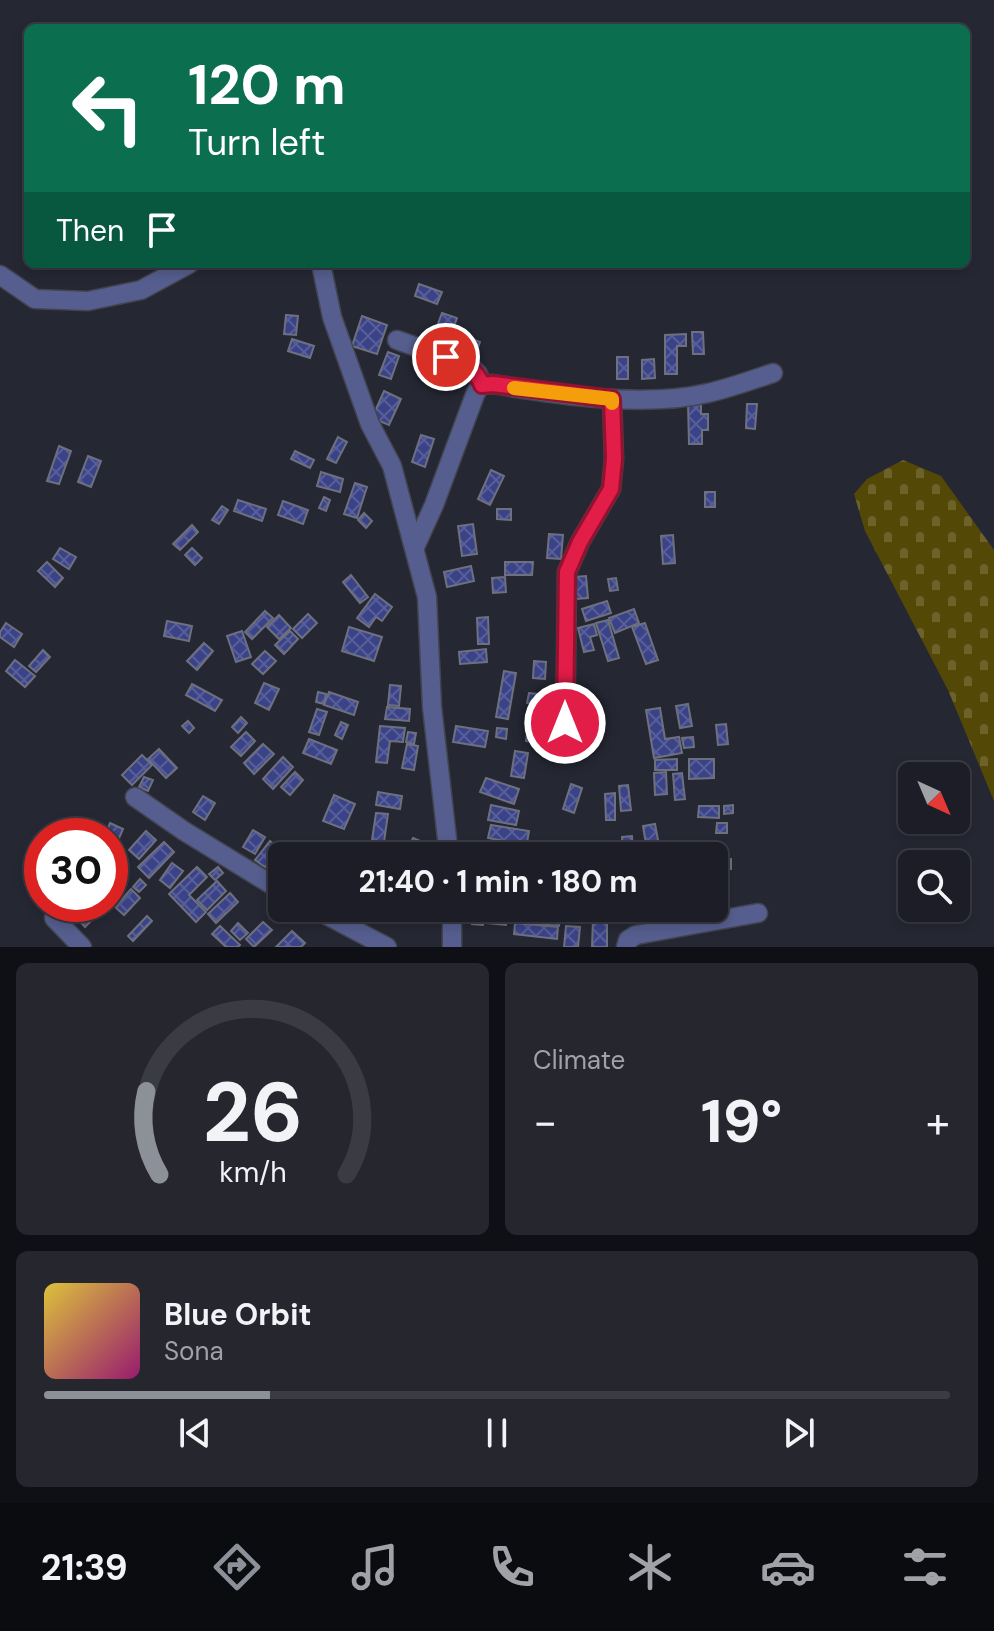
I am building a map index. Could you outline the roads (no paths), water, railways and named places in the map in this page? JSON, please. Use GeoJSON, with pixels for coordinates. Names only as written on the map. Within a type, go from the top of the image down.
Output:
{"type":"FeatureCollection","features":[{"type":"Feature","properties":{"kind":"street"},"geometry":{"type":"LineString","coordinates":[[0,275],[35,299],[88,301],[141,290],[182,268]]}},
{"type":"Feature","properties":{"kind":"street"},"geometry":{"type":"LineString","coordinates":[[322,268],[332,317],[370,424],[392,466],[427,597],[432,707],[447,842]]}},
{"type":"Feature","properties":{"kind":"street"},"geometry":{"type":"LineString","coordinates":[[397,340],[470,366],[478,374],[482,385]]}},
{"type":"Feature","properties":{"kind":"street"},"geometry":{"type":"LineString","coordinates":[[415,547],[476,392],[482,385],[612,399],[707,394],[773,373]]}},
{"type":"Feature","properties":{"kind":"street"},"geometry":{"type":"LineString","coordinates":[[565,749],[567,572],[580,542],[611,489],[614,459],[612,399]]}},
{"type":"Feature","properties":{"kind":"street"},"geometry":{"type":"LineString","coordinates":[[135,797],[268,882]]}},
{"type":"Feature","properties":{"kind":"street"},"geometry":{"type":"LineString","coordinates":[[626,947],[628,940],[636,935],[758,913]]}},
{"type":"Feature","properties":{"kind":"street"},"geometry":{"type":"LineString","coordinates":[[58,922],[82,947]]}},
{"type":"Feature","properties":{"kind":"street"},"geometry":{"type":"LineString","coordinates":[[340,922],[387,947]]}},
{"type":"Feature","properties":{"kind":"street"},"geometry":{"type":"LineString","coordinates":[[452,922],[452,947]]}}]}
